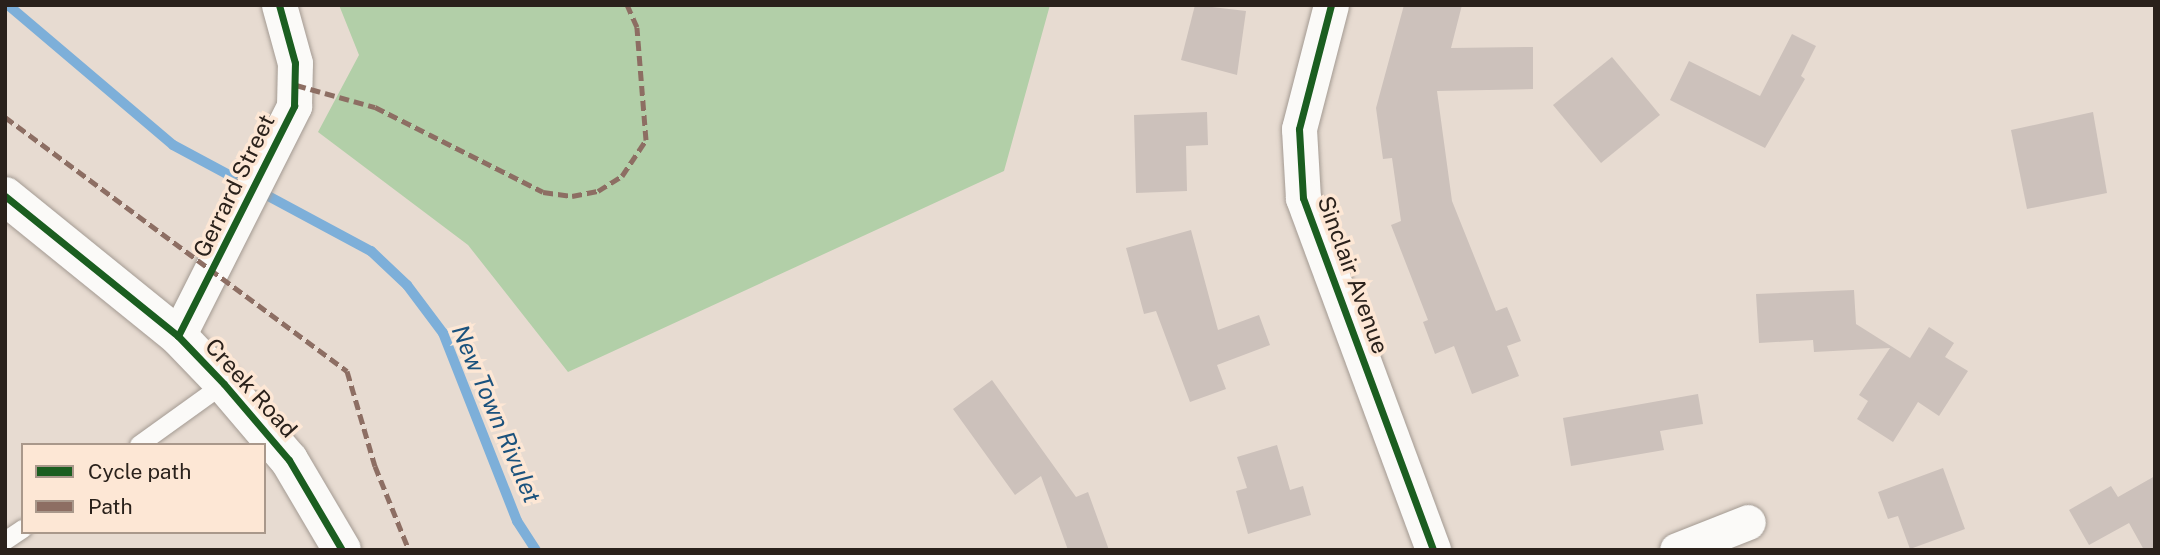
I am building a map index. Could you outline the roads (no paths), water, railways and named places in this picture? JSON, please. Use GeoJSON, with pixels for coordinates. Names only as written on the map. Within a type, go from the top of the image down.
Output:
{"type":"FeatureCollection","features":[{"type":"Feature","properties":{"kind":"street","name":"Gerrard Street"},"geometry":{"type":"LineString","coordinates":[[178,336],[286,129],[294,106],[295,63],[279,5]]}},
{"type":"Feature","properties":{"kind":"street","name":"Sinclair Avenue"},"geometry":{"type":"LineString","coordinates":[[1331,5],[1299,128],[1303,198],[1433,550]]}},
{"type":"Feature","properties":{"kind":"street","name":"Creek Road"},"geometry":{"type":"LineString","coordinates":[[5,196],[178,336],[224,384],[289,460],[342,550]]}},
{"type":"Feature","properties":{"kind":"street"},"geometry":{"type":"LineString","coordinates":[[1677,550],[1748,522]]}},
{"type":"Feature","properties":{"kind":"lane"},"geometry":{"type":"LineString","coordinates":[[142,443],[224,384]]}},
{"type":"Feature","properties":{"kind":"lane"},"geometry":{"type":"LineString","coordinates":[[5,541],[21,530]]}},
{"type":"Feature","properties":{"kind":"waterway","name":"New Town Rivulet"},"geometry":{"type":"LineString","coordinates":[[8,5],[173,145],[371,251],[407,285],[443,333],[517,521],[536,550]]}}]}
